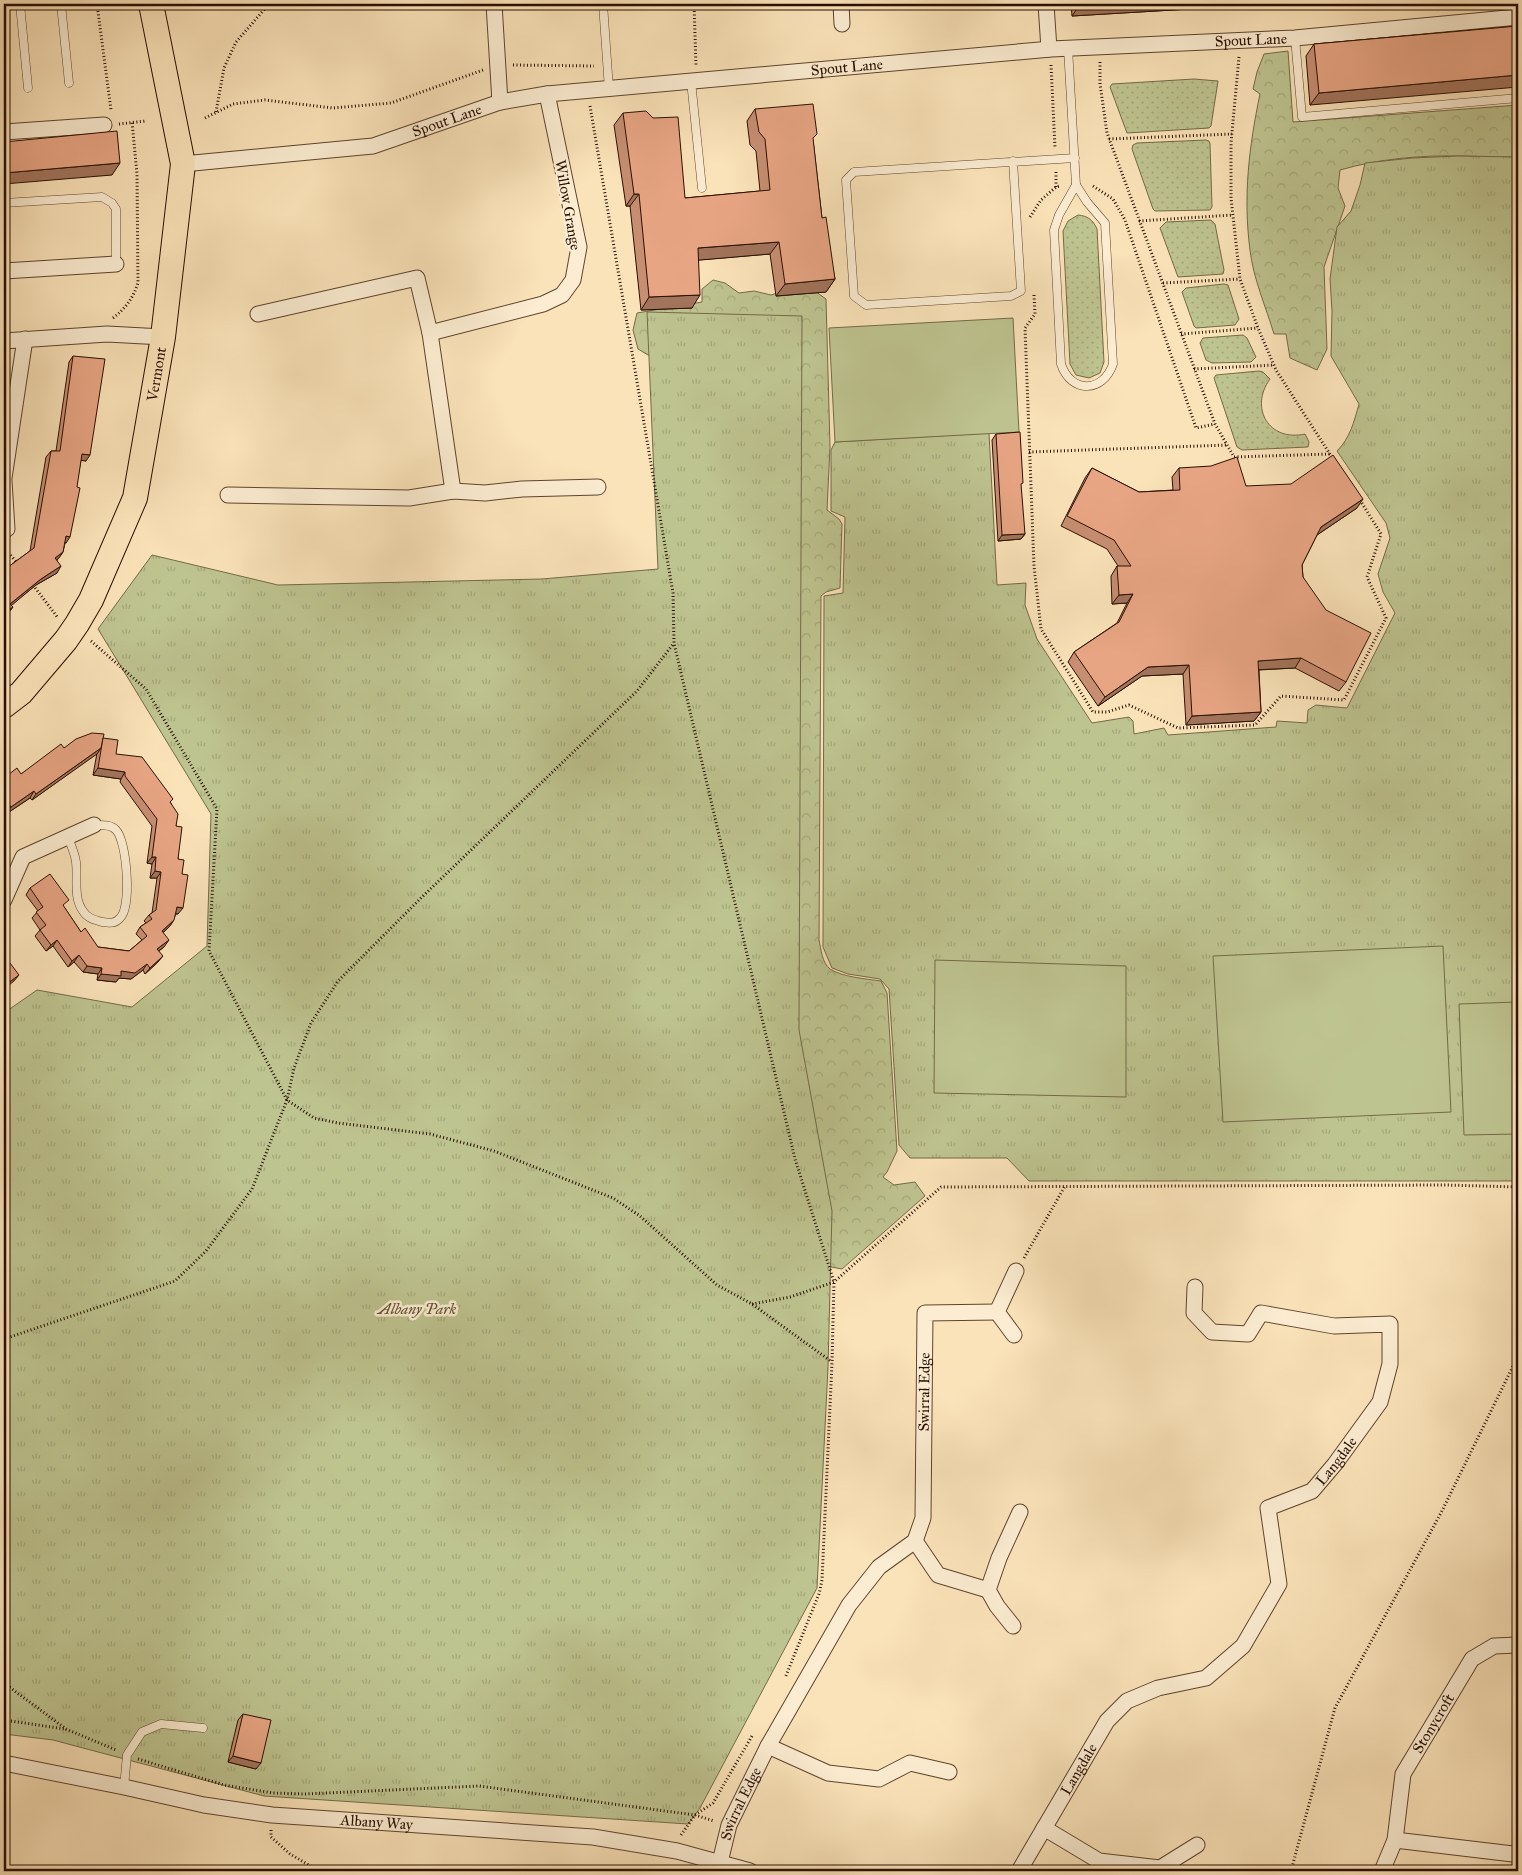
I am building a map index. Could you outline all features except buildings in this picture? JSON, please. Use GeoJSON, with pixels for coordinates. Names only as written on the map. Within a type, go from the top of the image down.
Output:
{"type":"FeatureCollection","features":[{"type":"Feature","properties":{"kind":"main road","name":"Vermont"},"geometry":{"type":"LineString","coordinates":[[4,706],[21,692],[74,628],[91,600],[135,498],[150,421],[163,337],[183,164],[151,4]]}},
{"type":"Feature","properties":{"kind":"street"},"geometry":{"type":"LineString","coordinates":[[494,4],[500,102]]}},
{"type":"Feature","properties":{"kind":"street"},"geometry":{"type":"LineString","coordinates":[[841,4],[842,24]]}},
{"type":"Feature","properties":{"kind":"street"},"geometry":{"type":"LineString","coordinates":[[1046,4],[1050,49]]}},
{"type":"Feature","properties":{"kind":"street","name":"Spout Lane"},"geometry":{"type":"LineString","coordinates":[[183,164],[373,146],[500,102],[547,94],[1050,49],[1295,38],[1518,16]]}},
{"type":"Feature","properties":{"kind":"street","name":"Willow Grange"},"geometry":{"type":"LineString","coordinates":[[430,333],[543,304],[562,295],[573,280],[579,247],[547,94]]}},
{"type":"Feature","properties":{"kind":"street"},"geometry":{"type":"LineString","coordinates":[[4,132],[108,125]]}},
{"type":"Feature","properties":{"kind":"street"},"geometry":{"type":"LineString","coordinates":[[4,271],[116,264]]}},
{"type":"Feature","properties":{"kind":"street"},"geometry":{"type":"LineString","coordinates":[[258,314],[417,278],[430,333],[453,491]]}},
{"type":"Feature","properties":{"kind":"street"},"geometry":{"type":"LineString","coordinates":[[4,341],[107,334],[163,337]]}},
{"type":"Feature","properties":{"kind":"street"},"geometry":{"type":"LineString","coordinates":[[8,529],[4,480],[26,339]]}},
{"type":"Feature","properties":{"kind":"street"},"geometry":{"type":"LineString","coordinates":[[228,495],[409,498],[453,491],[485,493],[522,489],[598,487]]}},
{"type":"Feature","properties":{"kind":"street"},"geometry":{"type":"LineString","coordinates":[[4,900],[23,857],[94,825]]}},
{"type":"Feature","properties":{"kind":"street"},"geometry":{"type":"LineString","coordinates":[[1014,1335],[997,1312],[1016,1271]]}},
{"type":"Feature","properties":{"kind":"street","name":"Langdale"},"geometry":{"type":"LineString","coordinates":[[1019,1871],[1107,1721],[1127,1702],[1158,1688],[1206,1678],[1243,1646],[1279,1584],[1268,1508],[1312,1491],[1335,1464],[1380,1402],[1390,1364],[1390,1324],[1334,1326],[1261,1314],[1248,1334],[1212,1332],[1194,1313],[1195,1287]]}},
{"type":"Feature","properties":{"kind":"street","name":"Swirral Edge"},"geometry":{"type":"LineString","coordinates":[[720,1862],[729,1825],[768,1746],[849,1605],[879,1566],[914,1541],[923,1518],[925,1313],[997,1312]]}},
{"type":"Feature","properties":{"kind":"street"},"geometry":{"type":"LineString","coordinates":[[988,1590],[999,1558],[1020,1512]]}},
{"type":"Feature","properties":{"kind":"street"},"geometry":{"type":"LineString","coordinates":[[914,1541],[938,1575],[988,1590],[997,1606],[1013,1626]]}},
{"type":"Feature","properties":{"kind":"street","name":"Stonycroft"},"geometry":{"type":"LineString","coordinates":[[1382,1871],[1395,1840],[1403,1774],[1472,1659],[1494,1646],[1518,1645]]}},
{"type":"Feature","properties":{"kind":"street"},"geometry":{"type":"LineString","coordinates":[[768,1746],[828,1773],[879,1779],[910,1762],[949,1772]]}},
{"type":"Feature","properties":{"kind":"street","name":"Albany Way"},"geometry":{"type":"LineString","coordinates":[[4,1763],[204,1805],[272,1815],[594,1837],[677,1851],[750,1871]]}},
{"type":"Feature","properties":{"kind":"street"},"geometry":{"type":"LineString","coordinates":[[1044,1828],[1099,1861],[1160,1868],[1198,1845]]}},
{"type":"Feature","properties":{"kind":"street"},"geometry":{"type":"LineString","coordinates":[[1395,1840],[1513,1854],[1518,1852]]}},
{"type":"Feature","properties":{"kind":"lane"},"geometry":{"type":"LineString","coordinates":[[20,4],[28,88]]}},
{"type":"Feature","properties":{"kind":"lane"},"geometry":{"type":"LineString","coordinates":[[61,4],[69,83]]}},
{"type":"Feature","properties":{"kind":"lane"},"geometry":{"type":"LineString","coordinates":[[603,4],[609,88]]}},
{"type":"Feature","properties":{"kind":"lane"},"geometry":{"type":"LineString","coordinates":[[1295,38],[1302,117],[1518,98]]}},
{"type":"Feature","properties":{"kind":"lane"},"geometry":{"type":"LineString","coordinates":[[1068,48],[1076,185],[1087,202],[1105,223],[1113,364],[1101,382],[1087,386],[1079,385],[1067,377],[1061,364],[1054,230],[1059,215],[1076,185]]}},
{"type":"Feature","properties":{"kind":"lane"},"geometry":{"type":"LineString","coordinates":[[694,81],[702,188]]}},
{"type":"Feature","properties":{"kind":"lane"},"geometry":{"type":"LineString","coordinates":[[1013,161],[1021,291],[1010,296],[866,305],[854,296],[846,180],[854,172],[1013,161],[1075,158]]}},
{"type":"Feature","properties":{"kind":"lane"},"geometry":{"type":"LineString","coordinates":[[4,203],[102,197],[112,203],[116,209],[116,264]]}},
{"type":"Feature","properties":{"kind":"lane"},"geometry":{"type":"LineString","coordinates":[[68,837],[76,861],[78,900],[82,911],[88,918],[114,923],[122,918],[128,893],[121,839],[116,829],[107,825],[94,825]]}},
{"type":"Feature","properties":{"kind":"lane"},"geometry":{"type":"LineString","coordinates":[[124,1787],[127,1755],[142,1732],[161,1724],[203,1728]]}},
{"type":"Feature","properties":{"kind":"path"},"geometry":{"type":"LineString","coordinates":[[97,4],[108,125],[146,121]]}},
{"type":"Feature","properties":{"kind":"path"},"geometry":{"type":"LineString","coordinates":[[216,112],[224,68],[236,42],[269,4]]}},
{"type":"Feature","properties":{"kind":"path"},"geometry":{"type":"LineString","coordinates":[[694,4],[694,81]]}},
{"type":"Feature","properties":{"kind":"path"},"geometry":{"type":"LineString","coordinates":[[1240,39],[1232,134],[1231,198],[1240,278],[1274,365],[1336,462]]}},
{"type":"Feature","properties":{"kind":"path"},"geometry":{"type":"LineString","coordinates":[[1099,46],[1100,84],[1109,139],[1215,424],[1234,457],[1330,454]]}},
{"type":"Feature","properties":{"kind":"path"},"geometry":{"type":"LineString","coordinates":[[1050,49],[1056,186]]}},
{"type":"Feature","properties":{"kind":"path"},"geometry":{"type":"LineString","coordinates":[[204,118],[233,104],[265,100],[333,108],[391,103],[499,64],[607,66]]}},
{"type":"Feature","properties":{"kind":"path"},"geometry":{"type":"LineString","coordinates":[[588,91],[674,592],[674,643],[795,1159],[834,1282],[822,1580],[819,1594],[785,1680]]}},
{"type":"Feature","properties":{"kind":"path"},"geometry":{"type":"LineString","coordinates":[[107,334],[107,322],[124,309],[134,294],[138,283],[137,174],[132,122]]}},
{"type":"Feature","properties":{"kind":"path"},"geometry":{"type":"LineString","coordinates":[[1109,139],[1232,134]]}},
{"type":"Feature","properties":{"kind":"path"},"geometry":{"type":"LineString","coordinates":[[1030,223],[1030,216],[1056,186],[1090,184],[1113,199],[1125,220],[1196,428],[1215,424]]}},
{"type":"Feature","properties":{"kind":"path"},"geometry":{"type":"LineString","coordinates":[[1140,221],[1233,215]]}},
{"type":"Feature","properties":{"kind":"path"},"geometry":{"type":"LineString","coordinates":[[1163,283],[1240,278]]}},
{"type":"Feature","properties":{"kind":"path"},"geometry":{"type":"LineString","coordinates":[[1033,286],[1035,314],[1025,328],[1034,566],[1041,629],[1093,712],[1107,712],[1129,705],[1178,728],[1255,725],[1281,696],[1344,700],[1386,618],[1367,576],[1381,534],[1356,494]]}},
{"type":"Feature","properties":{"kind":"path"},"geometry":{"type":"LineString","coordinates":[[1181,334],[1258,328]]}},
{"type":"Feature","properties":{"kind":"path"},"geometry":{"type":"LineString","coordinates":[[1194,369],[1274,365]]}},
{"type":"Feature","properties":{"kind":"path"},"geometry":{"type":"LineString","coordinates":[[1029,452],[1227,445]]}},
{"type":"Feature","properties":{"kind":"path"},"geometry":{"type":"LineString","coordinates":[[4,546],[18,565]]}},
{"type":"Feature","properties":{"kind":"path"},"geometry":{"type":"LineString","coordinates":[[32,583],[58,618]]}},
{"type":"Feature","properties":{"kind":"path"},"geometry":{"type":"LineString","coordinates":[[92,640],[146,689],[217,809],[209,951],[287,1100],[314,1118],[338,1123],[430,1134],[494,1150],[613,1198],[640,1216],[717,1285],[752,1304],[832,1362]]}},
{"type":"Feature","properties":{"kind":"path"},"geometry":{"type":"LineString","coordinates":[[4,1339],[175,1280],[206,1250],[252,1189],[287,1100],[294,1068],[312,1023],[338,981],[422,897],[637,691],[674,643]]}},
{"type":"Feature","properties":{"kind":"path"},"geometry":{"type":"LineString","coordinates":[[752,1304],[790,1297],[834,1282],[941,1187],[1446,1185],[1518,1187]]}},
{"type":"Feature","properties":{"kind":"path"},"geometry":{"type":"LineString","coordinates":[[1016,1271],[1065,1186]]}},
{"type":"Feature","properties":{"kind":"path"},"geometry":{"type":"LineString","coordinates":[[1291,1871],[1335,1708],[1442,1512],[1518,1356]]}},
{"type":"Feature","properties":{"kind":"path"},"geometry":{"type":"LineString","coordinates":[[4,1683],[66,1729],[127,1755],[224,1785],[273,1793],[305,1794],[479,1786],[696,1815],[712,1803],[756,1729]]}},
{"type":"Feature","properties":{"kind":"path"},"geometry":{"type":"LineString","coordinates":[[4,1720],[66,1729]]}},
{"type":"Feature","properties":{"kind":"path"},"geometry":{"type":"LineString","coordinates":[[273,1793],[271,1837],[290,1854],[319,1871]]}},
{"type":"Feature","properties":{"kind":"green space"},"geometry":{"type":"Polygon","coordinates":[[[1288,51],[1293,122],[1518,105],[1518,157],[1414,157],[1384,160],[1340,170],[1338,188],[1345,206],[1324,267],[1327,349],[1317,370],[1290,358],[1286,334],[1274,334],[1254,271],[1248,230],[1248,172],[1260,94],[1253,89],[1264,54],[1288,51]]]}},
{"type":"Feature","properties":{"kind":"green space"},"geometry":{"type":"Polygon","coordinates":[[[1194,79],[1218,81],[1211,126],[1209,128],[1127,133],[1110,87],[1112,84],[1194,79]]]}},
{"type":"Feature","properties":{"kind":"green space"},"geometry":{"type":"Polygon","coordinates":[[[1206,140],[1210,144],[1212,207],[1210,210],[1155,211],[1132,149],[1133,145],[1137,143],[1206,140]]]}},
{"type":"Feature","properties":{"kind":"green space"},"geometry":{"type":"Polygon","coordinates":[[[1458,156],[1518,157],[1518,1181],[1029,1181],[1007,1158],[910,1158],[899,1145],[889,989],[880,979],[848,974],[832,968],[823,947],[824,596],[843,593],[845,517],[831,511],[831,450],[835,442],[989,433],[997,585],[1026,583],[1025,605],[1037,639],[1092,723],[1129,717],[1133,721],[1134,734],[1164,728],[1168,735],[1276,727],[1277,721],[1307,723],[1308,710],[1316,705],[1347,708],[1395,613],[1383,592],[1378,574],[1390,538],[1386,523],[1337,451],[1348,435],[1359,404],[1331,356],[1332,311],[1330,279],[1337,227],[1351,211],[1365,163],[1458,156]]]}},
{"type":"Feature","properties":{"kind":"green space"},"geometry":{"type":"Polygon","coordinates":[[[1078,215],[1090,219],[1097,229],[1104,362],[1100,373],[1089,378],[1076,375],[1070,364],[1063,231],[1068,221],[1078,215]]]}},
{"type":"Feature","properties":{"kind":"green space"},"geometry":{"type":"Polygon","coordinates":[[[1211,220],[1215,224],[1224,270],[1223,274],[1178,277],[1160,228],[1166,222],[1211,220]]]}},
{"type":"Feature","properties":{"kind":"green space"},"geometry":{"type":"Polygon","coordinates":[[[713,280],[725,283],[739,293],[754,291],[771,295],[790,289],[812,289],[826,299],[830,447],[827,510],[839,519],[842,524],[840,588],[826,592],[821,596],[819,940],[824,960],[830,969],[848,976],[881,981],[887,993],[897,1151],[883,1177],[894,1185],[915,1182],[925,1196],[842,1269],[831,1267],[823,1238],[665,357],[648,355],[638,349],[633,330],[637,313],[702,302],[702,289],[713,280]]]}},
{"type":"Feature","properties":{"kind":"green space"},"geometry":{"type":"Polygon","coordinates":[[[1228,285],[1239,319],[1235,325],[1196,328],[1182,292],[1186,288],[1228,285]]]}},
{"type":"Feature","properties":{"kind":"green space","name":"Albany Park"},"geometry":{"type":"Polygon","coordinates":[[[647,312],[802,316],[799,1030],[832,1211],[828,1367],[817,1588],[700,1808],[688,1824],[264,1796],[53,1740],[4,1734],[4,1013],[37,990],[132,1007],[207,946],[211,814],[98,629],[152,555],[278,585],[542,579],[658,569],[647,312]]]}},
{"type":"Feature","properties":{"kind":"green space"},"geometry":{"type":"Polygon","coordinates":[[[1013,318],[1019,432],[835,442],[829,328],[1013,318]]]}},
{"type":"Feature","properties":{"kind":"green space"},"geometry":{"type":"Polygon","coordinates":[[[1243,335],[1247,338],[1256,357],[1251,362],[1212,363],[1206,360],[1200,343],[1203,338],[1243,335]]]}},
{"type":"Feature","properties":{"kind":"green space"},"geometry":{"type":"Polygon","coordinates":[[[1263,372],[1270,379],[1264,390],[1262,401],[1262,411],[1266,420],[1281,433],[1292,435],[1305,434],[1309,442],[1308,447],[1242,450],[1237,447],[1214,378],[1216,375],[1263,372]]]}},
{"type":"Feature","properties":{"kind":"green space"},"geometry":{"type":"Polygon","coordinates":[[[1443,946],[1451,1112],[1223,1122],[1213,956],[1443,946]]]}},
{"type":"Feature","properties":{"kind":"green space"},"geometry":{"type":"Polygon","coordinates":[[[935,960],[1126,966],[1126,1097],[934,1093],[935,960]]]}},
{"type":"Feature","properties":{"kind":"green space"},"geometry":{"type":"Polygon","coordinates":[[[1518,1002],[1518,1134],[1464,1135],[1459,1004],[1518,1002]]]}}]}
